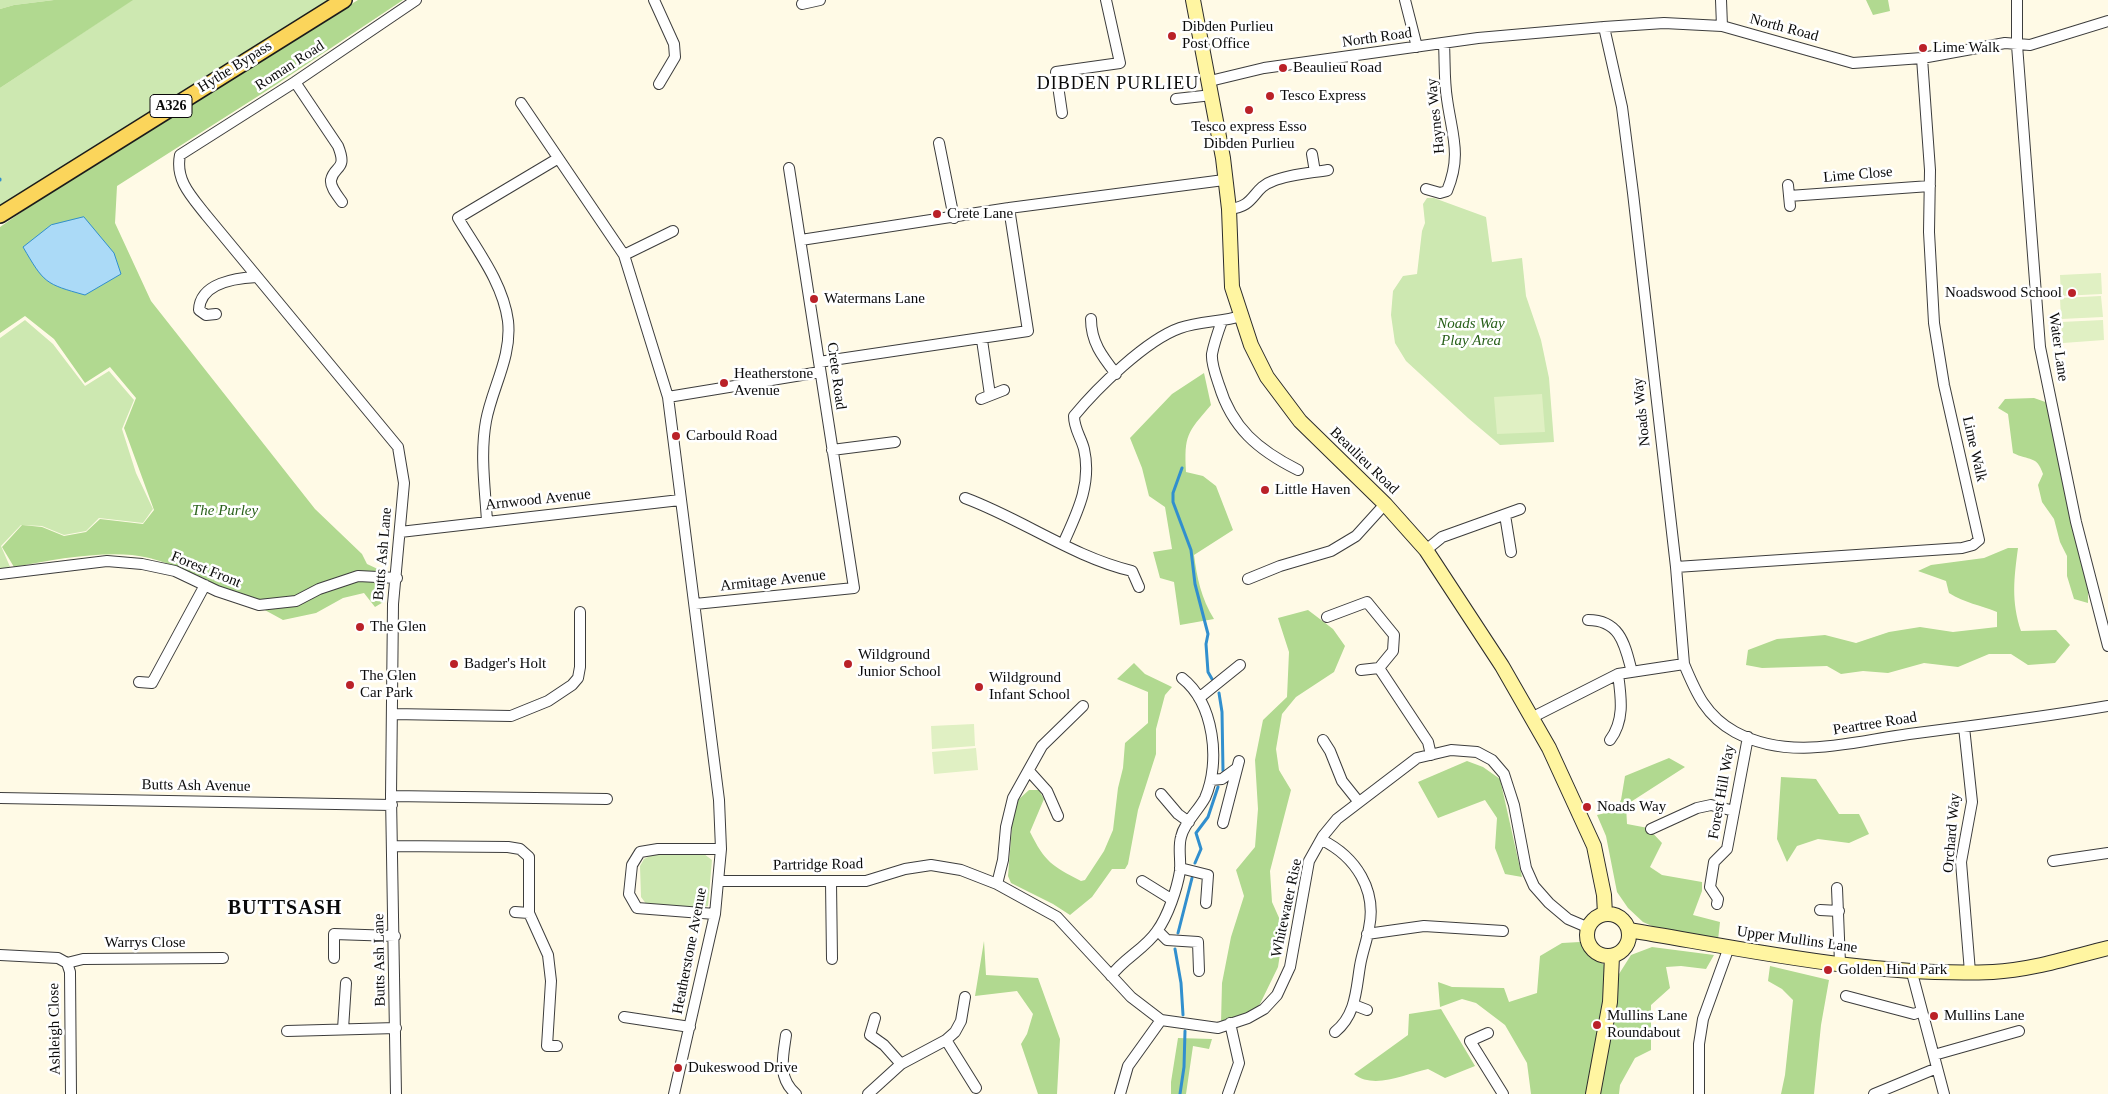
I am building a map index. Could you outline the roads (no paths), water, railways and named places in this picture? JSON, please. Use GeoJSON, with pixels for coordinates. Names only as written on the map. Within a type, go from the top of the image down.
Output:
{"type":"FeatureCollection","features":[{"type":"Feature","properties":{"kind":"main road","name":"Hythe Bypass"},"geometry":{"type":"LineString","coordinates":[[0,215],[344,0]]}},
{"type":"Feature","properties":{"kind":"street","name":"Roman Road"},"geometry":{"type":"LineString","coordinates":[[180,155],[295,82],[416,0]]}},
{"type":"Feature","properties":{"kind":"street"},"geometry":{"type":"LineString","coordinates":[[654,0],[674,44],[675,57],[659,84]]}},
{"type":"Feature","properties":{"kind":"street"},"geometry":{"type":"LineString","coordinates":[[802,4],[820,0]]}},
{"type":"Feature","properties":{"kind":"street"},"geometry":{"type":"LineString","coordinates":[[1062,113],[1056,72],[1120,63],[1106,0]]}},
{"type":"Feature","properties":{"kind":"street","name":"Beaulieu Road"},"geometry":{"type":"LineString","coordinates":[[1193,0],[1210,80],[1229,209],[1232,287],[1251,345],[1267,377],[1300,421],[1385,504],[1426,550],[1533,717],[1594,846],[1604,895],[1605,914]]}},
{"type":"Feature","properties":{"kind":"street"},"geometry":{"type":"LineString","coordinates":[[1405,0],[1418,47]]}},
{"type":"Feature","properties":{"kind":"street"},"geometry":{"type":"LineString","coordinates":[[1721,0],[1722,26]]}},
{"type":"Feature","properties":{"kind":"street","name":"Water Lane"},"geometry":{"type":"LineString","coordinates":[[2017,0],[2016,45],[2040,347],[2076,522],[2108,646]]}},
{"type":"Feature","properties":{"kind":"street","name":"North Road"},"geometry":{"type":"LineString","coordinates":[[1210,80],[1264,68],[1478,38],[1664,23],[1722,26],[1854,62],[1922,58],[2006,43],[2030,45],[2108,21]]}},
{"type":"Feature","properties":{"kind":"street","name":"Noads Way"},"geometry":{"type":"LineString","coordinates":[[1604,27],[1622,107],[1676,567],[1684,664]]}},
{"type":"Feature","properties":{"kind":"street","name":"Haynes Way"},"geometry":{"type":"LineString","coordinates":[[1426,189],[1440,193],[1447,191],[1454,169],[1455,137],[1446,98],[1444,44]]}},
{"type":"Feature","properties":{"kind":"street","name":"Lime Walk"},"geometry":{"type":"LineString","coordinates":[[1676,567],[1947,549],[1977,543],[1979,540],[1944,385],[1934,323],[1929,232],[1930,186],[1922,58]]}},
{"type":"Feature","properties":{"kind":"street"},"geometry":{"type":"LineString","coordinates":[[295,82],[340,151],[341,164],[331,178],[332,186],[342,202]]}},
{"type":"Feature","properties":{"kind":"street"},"geometry":{"type":"LineString","coordinates":[[1176,99],[1212,95]]}},
{"type":"Feature","properties":{"kind":"street","name":"Heatherstone Avenue"},"geometry":{"type":"LineString","coordinates":[[521,103],[557,159],[624,255],[668,397],[719,800],[721,849],[720,881],[715,914],[674,1094]]}},
{"type":"Feature","properties":{"kind":"street"},"geometry":{"type":"LineString","coordinates":[[939,143],[954,218]]}},
{"type":"Feature","properties":{"kind":"street"},"geometry":{"type":"LineString","coordinates":[[1312,154],[1315,172]]}},
{"type":"Feature","properties":{"kind":"street","name":"Butts Ash Lane"},"geometry":{"type":"LineString","coordinates":[[180,155],[178,165],[182,183],[256,276],[398,447],[404,483],[397,578],[393,604],[392,801],[396,1094]]}},
{"type":"Feature","properties":{"kind":"street"},"geometry":{"type":"LineString","coordinates":[[487,521],[482,455],[486,421],[507,349],[508,321],[497,285],[458,218],[557,159]]}},
{"type":"Feature","properties":{"kind":"street","name":"Crete Road"},"geometry":{"type":"LineString","coordinates":[[789,168],[854,588]]}},
{"type":"Feature","properties":{"kind":"street"},"geometry":{"type":"LineString","coordinates":[[1229,209],[1240,208],[1248,204],[1256,192],[1273,181],[1328,170]]}},
{"type":"Feature","properties":{"kind":"street"},"geometry":{"type":"LineString","coordinates":[[801,240],[954,218],[1009,208],[1224,180]]}},
{"type":"Feature","properties":{"kind":"street","name":"Lime Close"},"geometry":{"type":"LineString","coordinates":[[1788,185],[1790,201],[1930,186]]}},
{"type":"Feature","properties":{"kind":"street"},"geometry":{"type":"LineString","coordinates":[[668,397],[820,367],[1028,332],[1009,208]]}},
{"type":"Feature","properties":{"kind":"street"},"geometry":{"type":"LineString","coordinates":[[624,255],[673,231]]}},
{"type":"Feature","properties":{"kind":"street"},"geometry":{"type":"LineString","coordinates":[[216,314],[206,314],[199,310],[199,301],[207,292],[234,278],[256,276]]}},
{"type":"Feature","properties":{"kind":"street"},"geometry":{"type":"LineString","coordinates":[[1063,544],[1079,509],[1085,486],[1086,467],[1083,448],[1074,429],[1074,416],[1116,374],[1156,340],[1181,328],[1241,316]]}},
{"type":"Feature","properties":{"kind":"street"},"geometry":{"type":"LineString","coordinates":[[1091,319],[1091,334],[1098,351],[1116,374]]}},
{"type":"Feature","properties":{"kind":"street"},"geometry":{"type":"LineString","coordinates":[[1222,321],[1212,357],[1223,398],[1236,422],[1248,438],[1279,461],[1298,470]]}},
{"type":"Feature","properties":{"kind":"street"},"geometry":{"type":"LineString","coordinates":[[982,340],[985,397],[1004,390]]}},
{"type":"Feature","properties":{"kind":"street"},"geometry":{"type":"LineString","coordinates":[[832,450],[894,442]]}},
{"type":"Feature","properties":{"kind":"street"},"geometry":{"type":"LineString","coordinates":[[965,498],[1020,521],[1063,544],[1132,571],[1139,587]]}},
{"type":"Feature","properties":{"kind":"street","name":"Arnwood Avenue"},"geometry":{"type":"LineString","coordinates":[[400,532],[680,500]]}},
{"type":"Feature","properties":{"kind":"street"},"geometry":{"type":"LineString","coordinates":[[1248,580],[1280,566],[1331,551],[1356,536],[1385,504]]}},
{"type":"Feature","properties":{"kind":"street"},"geometry":{"type":"LineString","coordinates":[[1426,550],[1442,537],[1520,509]]}},
{"type":"Feature","properties":{"kind":"street"},"geometry":{"type":"LineString","coordinates":[[1505,514],[1511,552]]}},
{"type":"Feature","properties":{"kind":"street","name":"Forest Front"},"geometry":{"type":"LineString","coordinates":[[0,574],[107,561],[125,562],[175,571],[248,603],[272,605],[296,600],[319,589],[358,576],[397,578]]}},
{"type":"Feature","properties":{"kind":"street"},"geometry":{"type":"LineString","coordinates":[[138,682],[152,683],[205,585]]}},
{"type":"Feature","properties":{"kind":"street","name":"Armitage Avenue"},"geometry":{"type":"LineString","coordinates":[[695,604],[854,588]]}},
{"type":"Feature","properties":{"kind":"street"},"geometry":{"type":"LineString","coordinates":[[1327,617],[1364,602],[1370,604],[1395,638],[1393,651],[1379,668],[1361,670]]}},
{"type":"Feature","properties":{"kind":"street"},"geometry":{"type":"LineString","coordinates":[[392,714],[511,716],[548,701],[572,685],[578,678],[580,667],[580,612]]}},
{"type":"Feature","properties":{"kind":"street"},"geometry":{"type":"LineString","coordinates":[[1588,620],[1599,620],[1612,627],[1622,637],[1632,672]]}},
{"type":"Feature","properties":{"kind":"street"},"geometry":{"type":"LineString","coordinates":[[1533,717],[1618,674],[1684,664]]}},
{"type":"Feature","properties":{"kind":"street","name":"Peartree Road"},"geometry":{"type":"LineString","coordinates":[[1684,664],[1697,695],[1708,712],[1726,726],[1748,737],[1776,746],[1815,748],[2108,706]]}},
{"type":"Feature","properties":{"kind":"street"},"geometry":{"type":"LineString","coordinates":[[1198,698],[1240,665]]}},
{"type":"Feature","properties":{"kind":"street"},"geometry":{"type":"LineString","coordinates":[[1379,668],[1428,742],[1431,755]]}},
{"type":"Feature","properties":{"kind":"street"},"geometry":{"type":"LineString","coordinates":[[1610,740],[1617,732],[1622,712],[1618,674]]}},
{"type":"Feature","properties":{"kind":"street"},"geometry":{"type":"LineString","coordinates":[[1111,976],[1118,966],[1158,931],[1171,899],[1180,868],[1178,854],[1181,834],[1204,799],[1211,780],[1212,734],[1207,715],[1191,685],[1182,678]]}},
{"type":"Feature","properties":{"kind":"street"},"geometry":{"type":"LineString","coordinates":[[997,884],[1003,860],[1006,827],[1013,798],[1042,746],[1083,706]]}},
{"type":"Feature","properties":{"kind":"street","name":"Orchard Way"},"geometry":{"type":"LineString","coordinates":[[1964,727],[1972,802],[1961,862],[1970,972]]}},
{"type":"Feature","properties":{"kind":"street","name":"Forest Hill Way"},"geometry":{"type":"LineString","coordinates":[[1717,904],[1718,898],[1710,887],[1714,862],[1727,849],[1748,737]]}},
{"type":"Feature","properties":{"kind":"street"},"geometry":{"type":"LineString","coordinates":[[1322,740],[1330,751],[1342,781],[1358,801]]}},
{"type":"Feature","properties":{"kind":"street","name":"Whitewater Rise"},"geometry":{"type":"LineString","coordinates":[[1162,1020],[1218,1028],[1248,1018],[1264,1009],[1277,995],[1290,967],[1309,861],[1337,819],[1358,801],[1417,758],[1451,750],[1477,752],[1492,760],[1504,774],[1514,805],[1526,868],[1534,886],[1549,903],[1568,919],[1589,928]]}},
{"type":"Feature","properties":{"kind":"street"},"geometry":{"type":"LineString","coordinates":[[1211,780],[1222,779],[1238,764],[1224,822]]}},
{"type":"Feature","properties":{"kind":"street"},"geometry":{"type":"LineString","coordinates":[[1029,771],[1047,791],[1058,816]]}},
{"type":"Feature","properties":{"kind":"street"},"geometry":{"type":"LineString","coordinates":[[1161,794],[1178,814],[1189,822]]}},
{"type":"Feature","properties":{"kind":"street","name":"Butts Ash Avenue"},"geometry":{"type":"LineString","coordinates":[[0,798],[392,801],[607,799]]}},
{"type":"Feature","properties":{"kind":"street"},"geometry":{"type":"LineString","coordinates":[[1651,829],[1697,808],[1711,805],[1734,812]]}},
{"type":"Feature","properties":{"kind":"street"},"geometry":{"type":"LineString","coordinates":[[1322,840],[1360,871],[1368,893],[1370,921],[1362,953],[1354,1005],[1335,1032]]}},
{"type":"Feature","properties":{"kind":"street"},"geometry":{"type":"LineString","coordinates":[[393,846],[520,849],[529,857],[529,913],[548,955],[551,981],[546,1046],[557,1046]]}},
{"type":"Feature","properties":{"kind":"street"},"geometry":{"type":"LineString","coordinates":[[715,914],[637,908],[629,894],[632,865],[640,852],[658,849],[721,849]]}},
{"type":"Feature","properties":{"kind":"street"},"geometry":{"type":"LineString","coordinates":[[2053,861],[2108,854]]}},
{"type":"Feature","properties":{"kind":"street","name":"Partridge Road"},"geometry":{"type":"LineString","coordinates":[[720,881],[866,881],[905,868],[931,864],[961,870],[997,884],[1057,917],[1131,997],[1162,1020]]}},
{"type":"Feature","properties":{"kind":"street"},"geometry":{"type":"LineString","coordinates":[[1180,868],[1208,875],[1206,903]]}},
{"type":"Feature","properties":{"kind":"street"},"geometry":{"type":"LineString","coordinates":[[1142,881],[1171,899]]}},
{"type":"Feature","properties":{"kind":"street"},"geometry":{"type":"LineString","coordinates":[[831,882],[832,959]]}},
{"type":"Feature","properties":{"kind":"street"},"geometry":{"type":"LineString","coordinates":[[1837,888],[1840,963]]}},
{"type":"Feature","properties":{"kind":"street"},"geometry":{"type":"LineString","coordinates":[[1820,910],[1839,911]]}},
{"type":"Feature","properties":{"kind":"street"},"geometry":{"type":"LineString","coordinates":[[515,912],[529,913]]}},
{"type":"Feature","properties":{"kind":"street"},"geometry":{"type":"LineString","coordinates":[[1605,914],[1618,916],[1623,919],[1629,930],[1628,944],[1624,949],[1612,956],[1600,954],[1591,947],[1587,935],[1589,928],[1594,919],[1605,914]]}},
{"type":"Feature","properties":{"kind":"street"},"geometry":{"type":"LineString","coordinates":[[1368,934],[1424,926],[1503,931]]}},
{"type":"Feature","properties":{"kind":"street","name":"Upper Mullins Lane"},"geometry":{"type":"LineString","coordinates":[[1629,930],[1729,947],[1912,973],[1994,972],[2025,968],[2108,948]]}},
{"type":"Feature","properties":{"kind":"street"},"geometry":{"type":"LineString","coordinates":[[1158,931],[1167,940],[1198,942],[1199,971]]}},
{"type":"Feature","properties":{"kind":"street"},"geometry":{"type":"LineString","coordinates":[[334,958],[334,934],[395,936]]}},
{"type":"Feature","properties":{"kind":"street"},"geometry":{"type":"LineString","coordinates":[[1699,1094],[1699,1044],[1703,1019],[1729,947]]}},
{"type":"Feature","properties":{"kind":"street"},"geometry":{"type":"LineString","coordinates":[[0,954],[58,958],[67,964]]}},
{"type":"Feature","properties":{"kind":"street"},"geometry":{"type":"LineString","coordinates":[[1593,1094],[1610,1002],[1612,956]]}},
{"type":"Feature","properties":{"kind":"street","name":"Warrys Close"},"geometry":{"type":"LineString","coordinates":[[67,964],[83,959],[223,958]]}},
{"type":"Feature","properties":{"kind":"street","name":"Ashleigh Close"},"geometry":{"type":"LineString","coordinates":[[67,964],[70,972],[68,1019],[71,1094]]}},
{"type":"Feature","properties":{"kind":"street"},"geometry":{"type":"LineString","coordinates":[[1912,973],[1944,1094]]}},
{"type":"Feature","properties":{"kind":"street"},"geometry":{"type":"LineString","coordinates":[[342,1029],[346,983]]}},
{"type":"Feature","properties":{"kind":"street"},"geometry":{"type":"LineString","coordinates":[[1846,996],[1914,1014],[1922,1011]]}},
{"type":"Feature","properties":{"kind":"street"},"geometry":{"type":"LineString","coordinates":[[868,1094],[901,1064],[946,1040],[955,1032],[961,1021],[966,997]]}},
{"type":"Feature","properties":{"kind":"street"},"geometry":{"type":"LineString","coordinates":[[1354,1005],[1367,1010]]}},
{"type":"Feature","properties":{"kind":"street"},"geometry":{"type":"LineString","coordinates":[[624,1017],[690,1027]]}},
{"type":"Feature","properties":{"kind":"street"},"geometry":{"type":"LineString","coordinates":[[875,1018],[870,1035],[884,1046],[901,1064]]}},
{"type":"Feature","properties":{"kind":"street"},"geometry":{"type":"LineString","coordinates":[[1120,1094],[1128,1066],[1162,1020]]}},
{"type":"Feature","properties":{"kind":"street"},"geometry":{"type":"LineString","coordinates":[[1228,1094],[1238,1063],[1230,1024]]}},
{"type":"Feature","properties":{"kind":"street"},"geometry":{"type":"LineString","coordinates":[[287,1030],[396,1028]]}},
{"type":"Feature","properties":{"kind":"street"},"geometry":{"type":"LineString","coordinates":[[1934,1054],[2019,1031]]}},
{"type":"Feature","properties":{"kind":"street"},"geometry":{"type":"LineString","coordinates":[[1488,1033],[1470,1041],[1503,1094]]}},
{"type":"Feature","properties":{"kind":"street"},"geometry":{"type":"LineString","coordinates":[[786,1035],[782,1074],[790,1089],[796,1094]]}},
{"type":"Feature","properties":{"kind":"street"},"geometry":{"type":"LineString","coordinates":[[946,1040],[976,1088]]}},
{"type":"Feature","properties":{"kind":"street"},"geometry":{"type":"LineString","coordinates":[[1874,1094],[1937,1068]]}},
{"type":"Feature","properties":{"kind":"water"},"geometry":{"type":"Polygon","coordinates":[[[84,217],[114,253],[121,274],[85,295],[61,288],[47,280],[41,275],[23,247],[51,225],[84,217]]]}},
{"type":"Feature","properties":{"kind":"waterway"},"geometry":{"type":"LineString","coordinates":[[1182,468],[1173,493],[1173,502],[1191,550],[1195,584],[1208,634],[1206,644],[1208,672],[1212,679]]}},
{"type":"Feature","properties":{"kind":"waterway"},"geometry":{"type":"LineString","coordinates":[[1219,693],[1222,712],[1223,771]]}},
{"type":"Feature","properties":{"kind":"waterway"},"geometry":{"type":"LineString","coordinates":[[1195,863],[1201,849],[1196,833],[1208,817],[1218,787]]}},
{"type":"Feature","properties":{"kind":"waterway"},"geometry":{"type":"LineString","coordinates":[[1178,933],[1192,878]]}},
{"type":"Feature","properties":{"kind":"waterway"},"geometry":{"type":"LineString","coordinates":[[1175,949],[1181,983],[1183,1015]]}},
{"type":"Feature","properties":{"kind":"waterway"},"geometry":{"type":"LineString","coordinates":[[1180,1094],[1184,1067],[1185,1031]]}},
{"type":"Feature","properties":{"kind":"place","name":"Dibden Purlieu Post Office"},"geometry":{"type":"Point","coordinates":[1172,36]}},
{"type":"Feature","properties":{"kind":"place","name":"Lime Walk"},"geometry":{"type":"Point","coordinates":[1923,48]}},
{"type":"Feature","properties":{"kind":"place","name":"Beaulieu Road"},"geometry":{"type":"Point","coordinates":[1283,68]}},
{"type":"Feature","properties":{"kind":"place","name":"Tesco Express"},"geometry":{"type":"Point","coordinates":[1270,96]}},
{"type":"Feature","properties":{"kind":"place","name":"Tesco express Esso Dibden Purlieu"},"geometry":{"type":"Point","coordinates":[1249,110]}},
{"type":"Feature","properties":{"kind":"place","name":"Crete Lane"},"geometry":{"type":"Point","coordinates":[937,214]}},
{"type":"Feature","properties":{"kind":"place","name":"Noadswood School"},"geometry":{"type":"Point","coordinates":[2072,293]}},
{"type":"Feature","properties":{"kind":"place","name":"Watermans Lane"},"geometry":{"type":"Point","coordinates":[814,299]}},
{"type":"Feature","properties":{"kind":"place","name":"Heatherstone Avenue"},"geometry":{"type":"Point","coordinates":[724,383]}},
{"type":"Feature","properties":{"kind":"place","name":"Carbould Road"},"geometry":{"type":"Point","coordinates":[676,436]}},
{"type":"Feature","properties":{"kind":"place","name":"Little Haven"},"geometry":{"type":"Point","coordinates":[1265,490]}},
{"type":"Feature","properties":{"kind":"place","name":"The Glen"},"geometry":{"type":"Point","coordinates":[360,627]}},
{"type":"Feature","properties":{"kind":"place","name":"Badger's Holt"},"geometry":{"type":"Point","coordinates":[454,664]}},
{"type":"Feature","properties":{"kind":"place","name":"Wildground Junior School"},"geometry":{"type":"Point","coordinates":[848,664]}},
{"type":"Feature","properties":{"kind":"place","name":"The Glen Car Park"},"geometry":{"type":"Point","coordinates":[350,685]}},
{"type":"Feature","properties":{"kind":"place","name":"Wildground Infant School"},"geometry":{"type":"Point","coordinates":[979,687]}},
{"type":"Feature","properties":{"kind":"place","name":"Noads Way"},"geometry":{"type":"Point","coordinates":[1587,807]}},
{"type":"Feature","properties":{"kind":"place","name":"Golden Hind Park"},"geometry":{"type":"Point","coordinates":[1828,970]}},
{"type":"Feature","properties":{"kind":"place","name":"Mullins Lane"},"geometry":{"type":"Point","coordinates":[1934,1016]}},
{"type":"Feature","properties":{"kind":"place","name":"Mullins Lane Roundabout"},"geometry":{"type":"Point","coordinates":[1597,1025]}},
{"type":"Feature","properties":{"kind":"place","name":"Dukeswood Drive"},"geometry":{"type":"Point","coordinates":[678,1068]}},
{"type":"Feature","properties":{"kind":"district","name":"DIBDEN PURLIEU"},"geometry":{"type":"Point","coordinates":[1118,84]}},
{"type":"Feature","properties":{"kind":"district","name":"BUTTSASH"},"geometry":{"type":"Point","coordinates":[285,909]}},
{"type":"Feature","properties":{"kind":"park label","name":"Noads Way Play Area"},"geometry":{"type":"Point","coordinates":[1471,332]}},
{"type":"Feature","properties":{"kind":"park label","name":"The Purley"},"geometry":{"type":"Point","coordinates":[225,511]}}]}
